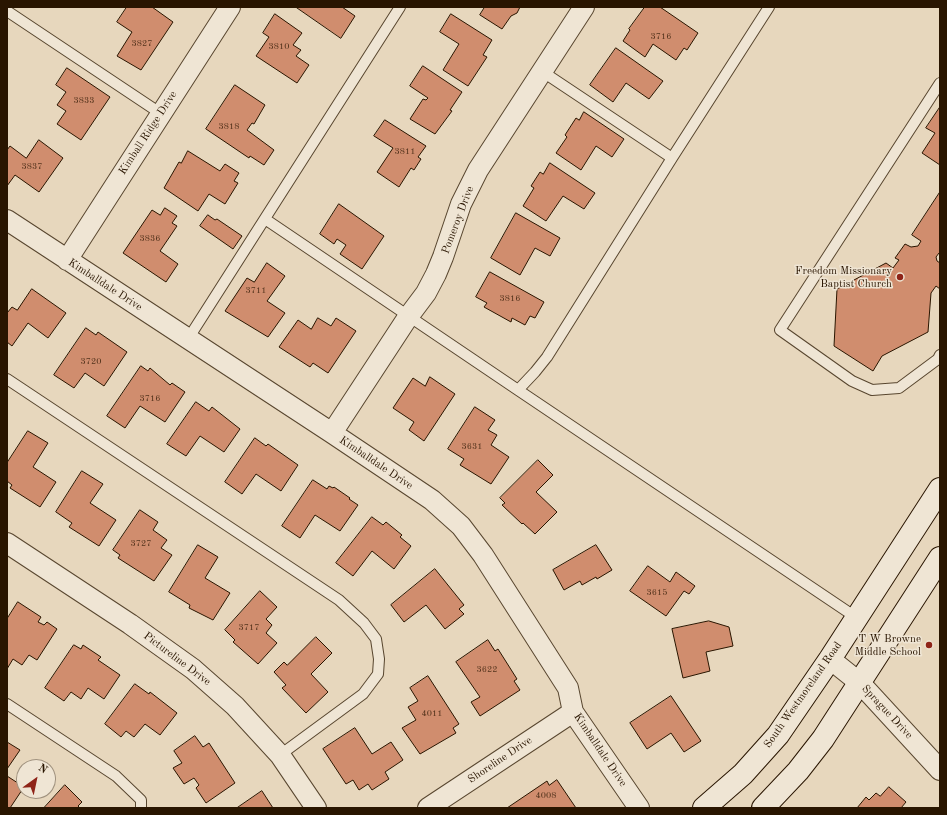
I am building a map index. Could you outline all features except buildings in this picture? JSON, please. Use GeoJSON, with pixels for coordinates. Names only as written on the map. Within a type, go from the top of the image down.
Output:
{"type":"FeatureCollection","features":[{"type":"Feature","properties":{"kind":"main road","name":"South Westmoreland Road"},"geometry":{"type":"LineString","coordinates":[[704,808],[743,774],[778,735],[857,618],[940,488]]}},
{"type":"Feature","properties":{"kind":"main road"},"geometry":{"type":"LineString","coordinates":[[763,808],[793,776],[823,738],[940,558]]}},
{"type":"Feature","properties":{"kind":"street","name":"Kimball Ridge Drive"},"geometry":{"type":"LineString","coordinates":[[67,260],[160,113],[230,7]]}},
{"type":"Feature","properties":{"kind":"street","name":"Pomeroy Drive"},"geometry":{"type":"LineString","coordinates":[[332,433],[408,317],[426,293],[436,274],[461,204],[478,170],[584,7]]}},
{"type":"Feature","properties":{"kind":"street","name":"Kimballdale Drive"},"geometry":{"type":"LineString","coordinates":[[7,220],[432,500],[461,526],[483,555],[568,688],[573,712],[639,808]]}},
{"type":"Feature","properties":{"kind":"street","name":"Pictureline Drive"},"geometry":{"type":"LineString","coordinates":[[7,543],[130,624],[193,669],[235,706],[280,755],[316,808]]}},
{"type":"Feature","properties":{"kind":"street","name":"Sprague Drive"},"geometry":{"type":"LineString","coordinates":[[830,659],[860,683],[940,770]]}},
{"type":"Feature","properties":{"kind":"street","name":"Shoreline Drive"},"geometry":{"type":"LineString","coordinates":[[428,808],[573,712]]}},
{"type":"Feature","properties":{"kind":"lane"},"geometry":{"type":"LineString","coordinates":[[188,339],[400,7]]}},
{"type":"Feature","properties":{"kind":"lane"},"geometry":{"type":"LineString","coordinates":[[518,390],[548,357],[672,158],[769,7]]}},
{"type":"Feature","properties":{"kind":"lane"},"geometry":{"type":"LineString","coordinates":[[7,11],[160,113]]}},
{"type":"Feature","properties":{"kind":"lane"},"geometry":{"type":"LineString","coordinates":[[543,72],[672,158]]}},
{"type":"Feature","properties":{"kind":"lane"},"geometry":{"type":"LineString","coordinates":[[940,83],[780,330],[852,381],[872,390],[899,388],[938,359],[940,355]]}},
{"type":"Feature","properties":{"kind":"lane"},"geometry":{"type":"LineString","coordinates":[[265,219],[408,317],[857,618]]}},
{"type":"Feature","properties":{"kind":"lane"},"geometry":{"type":"LineString","coordinates":[[7,379],[339,600],[364,623],[376,639],[379,659],[378,674],[363,694],[280,755]]}},
{"type":"Feature","properties":{"kind":"lane"},"geometry":{"type":"LineString","coordinates":[[7,704],[116,776],[141,800],[141,808]]}},
{"type":"Feature","properties":{"kind":"place","name":"Freedom Missionary Baptist Church"},"geometry":{"type":"Point","coordinates":[900,277]}},
{"type":"Feature","properties":{"kind":"place","name":"T W Browne Middle School"},"geometry":{"type":"Point","coordinates":[929,645]}}]}
